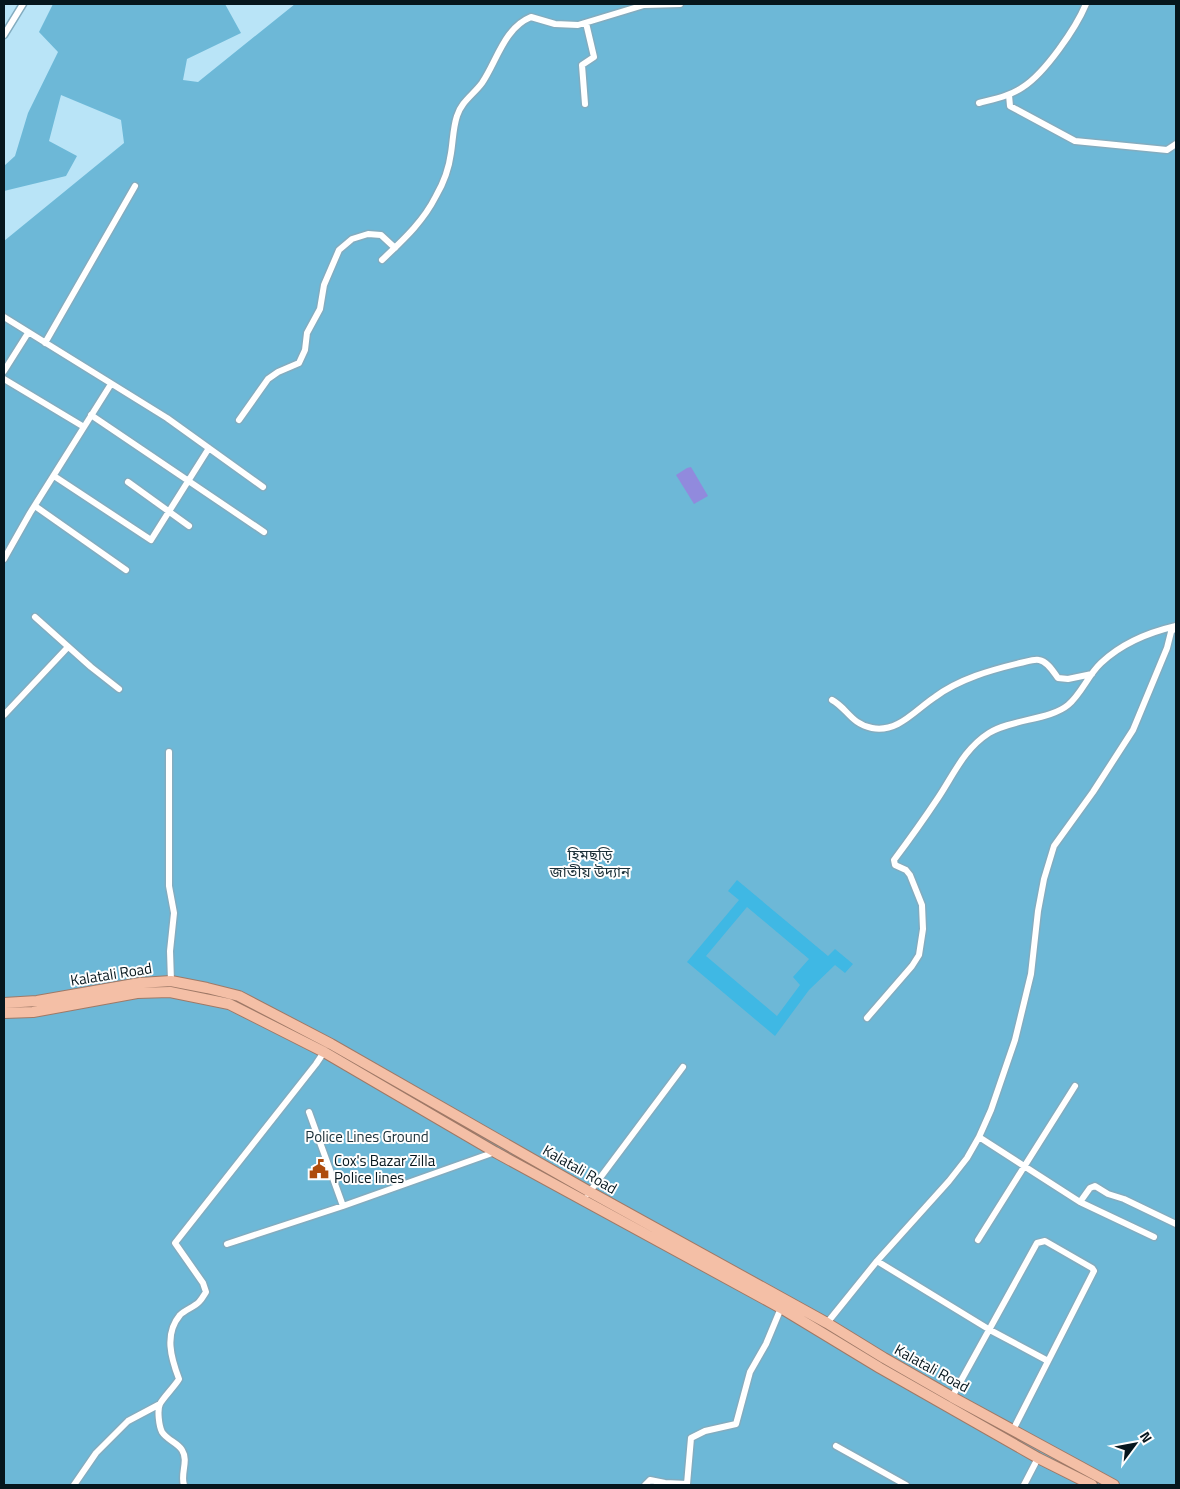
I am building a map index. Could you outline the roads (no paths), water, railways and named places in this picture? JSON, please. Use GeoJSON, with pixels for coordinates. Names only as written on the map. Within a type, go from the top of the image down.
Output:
{"type":"FeatureCollection","features":[{"type":"Feature","properties":{"kind":"highway","name":"Kalatali Road"},"geometry":{"type":"LineString","coordinates":[[4,1004],[38,1002],[140,983],[171,981],[239,996],[331,1044],[481,1129],[587,1196],[781,1308],[880,1368],[1038,1458],[1096,1483],[1114,1485]]}},
{"type":"Feature","properties":{"kind":"highway","name":"Kalatali Road"},"geometry":{"type":"LineString","coordinates":[[4,1013],[33,1012],[137,993],[170,992],[229,1004],[324,1052],[495,1152],[587,1196],[827,1323],[884,1358],[1013,1430],[1096,1483]]}},
{"type":"Feature","properties":{"kind":"highway"},"geometry":{"type":"LineString","coordinates":[[476,1141],[481,1129]]}},
{"type":"Feature","properties":{"kind":"street"},"geometry":{"type":"LineString","coordinates":[[4,35],[23,4]]}},
{"type":"Feature","properties":{"kind":"street"},"geometry":{"type":"LineString","coordinates":[[382,260],[414,229],[437,195],[451,156],[453,128],[457,114],[464,102],[482,82],[502,46],[516,28],[531,17],[555,24],[578,25],[644,5],[680,4]]}},
{"type":"Feature","properties":{"kind":"street"},"geometry":{"type":"LineString","coordinates":[[979,103],[1008,95],[1023,87],[1042,71],[1074,26],[1086,4]]}},
{"type":"Feature","properties":{"kind":"street"},"geometry":{"type":"LineString","coordinates":[[585,104],[582,65],[594,58],[586,23]]}},
{"type":"Feature","properties":{"kind":"street"},"geometry":{"type":"LineString","coordinates":[[1008,95],[1010,106],[1075,141],[1167,150],[1176,144]]}},
{"type":"Feature","properties":{"kind":"street"},"geometry":{"type":"LineString","coordinates":[[45,343],[135,186]]}},
{"type":"Feature","properties":{"kind":"street"},"geometry":{"type":"LineString","coordinates":[[239,420],[268,379],[278,372],[299,363],[305,350],[307,333],[320,309],[324,285],[339,250],[352,239],[368,234],[382,235],[395,248]]}},
{"type":"Feature","properties":{"kind":"street"},"geometry":{"type":"LineString","coordinates":[[4,317],[167,418],[263,487]]}},
{"type":"Feature","properties":{"kind":"street"},"geometry":{"type":"LineString","coordinates":[[4,371],[28,333]]}},
{"type":"Feature","properties":{"kind":"street"},"geometry":{"type":"LineString","coordinates":[[4,379],[84,427]]}},
{"type":"Feature","properties":{"kind":"street"},"geometry":{"type":"LineString","coordinates":[[4,559],[111,384]]}},
{"type":"Feature","properties":{"kind":"street"},"geometry":{"type":"LineString","coordinates":[[91,415],[264,532]]}},
{"type":"Feature","properties":{"kind":"street"},"geometry":{"type":"LineString","coordinates":[[54,476],[152,540],[209,448]]}},
{"type":"Feature","properties":{"kind":"street"},"geometry":{"type":"LineString","coordinates":[[128,482],[189,526]]}},
{"type":"Feature","properties":{"kind":"street"},"geometry":{"type":"LineString","coordinates":[[35,506],[126,570]]}},
{"type":"Feature","properties":{"kind":"street"},"geometry":{"type":"LineString","coordinates":[[35,617],[119,689]]}},
{"type":"Feature","properties":{"kind":"street"},"geometry":{"type":"LineString","coordinates":[[827,1323],[877,1262],[949,1181],[967,1158],[979,1137],[991,1110],[1015,1040],[1031,974],[1039,903],[1054,846],[1133,730],[1174,628],[1155,631],[1118,650],[1100,663],[1067,706],[1049,714],[1012,723],[991,732],[976,742],[961,759],[938,797],[894,860],[896,865],[906,870],[914,880],[922,905],[923,929],[919,956],[867,1018]]}},
{"type":"Feature","properties":{"kind":"street"},"geometry":{"type":"LineString","coordinates":[[4,715],[68,647]]}},
{"type":"Feature","properties":{"kind":"street"},"geometry":{"type":"LineString","coordinates":[[832,700],[838,703],[848,716],[862,725],[878,728],[899,725],[936,696],[962,682],[994,670],[1032,660],[1040,660],[1048,664],[1058,678],[1068,680],[1092,674]]}},
{"type":"Feature","properties":{"kind":"street"},"geometry":{"type":"LineString","coordinates":[[169,752],[169,886],[174,913],[170,951],[171,981]]}},
{"type":"Feature","properties":{"kind":"street"},"geometry":{"type":"LineString","coordinates":[[74,1485],[96,1453],[128,1421],[160,1404],[179,1379],[172,1362],[170,1342],[173,1326],[181,1314],[200,1301],[206,1292],[203,1283],[175,1243],[324,1052]]}},
{"type":"Feature","properties":{"kind":"street"},"geometry":{"type":"LineString","coordinates":[[587,1196],[683,1067]]}},
{"type":"Feature","properties":{"kind":"street"},"geometry":{"type":"LineString","coordinates":[[978,1240],[1075,1086]]}},
{"type":"Feature","properties":{"kind":"street"},"geometry":{"type":"LineString","coordinates":[[309,1112],[343,1206]]}},
{"type":"Feature","properties":{"kind":"street"},"geometry":{"type":"LineString","coordinates":[[979,1137],[1080,1202],[1154,1237]]}},
{"type":"Feature","properties":{"kind":"street"},"geometry":{"type":"LineString","coordinates":[[227,1244],[343,1206],[495,1152]]}},
{"type":"Feature","properties":{"kind":"street"},"geometry":{"type":"LineString","coordinates":[[1080,1202],[1090,1188],[1095,1186],[1108,1194],[1124,1198],[1176,1224]]}},
{"type":"Feature","properties":{"kind":"street"},"geometry":{"type":"LineString","coordinates":[[952,1397],[1037,1243],[1044,1241],[1092,1268],[1094,1271],[1013,1430]]}},
{"type":"Feature","properties":{"kind":"street"},"geometry":{"type":"LineString","coordinates":[[877,1262],[990,1330],[1048,1361]]}},
{"type":"Feature","properties":{"kind":"street"},"geometry":{"type":"LineString","coordinates":[[645,1485],[650,1480],[687,1484],[692,1438],[705,1431],[736,1424],[750,1372],[766,1344],[781,1308]]}},
{"type":"Feature","properties":{"kind":"street"},"geometry":{"type":"LineString","coordinates":[[160,1404],[159,1414],[162,1431],[182,1450],[185,1459],[182,1480],[184,1485]]}},
{"type":"Feature","properties":{"kind":"street"},"geometry":{"type":"LineString","coordinates":[[836,1446],[906,1485]]}},
{"type":"Feature","properties":{"kind":"street"},"geometry":{"type":"LineString","coordinates":[[1024,1485],[1038,1458]]}},
{"type":"Feature","properties":{"kind":"place","name":"Cox's Bazar Zilla Police lines"},"geometry":{"type":"Point","coordinates":[319,1169]}},
{"type":"Feature","properties":{"kind":"park label","name":"হিমছড়ি জাতীয় উদ্যান"},"geometry":{"type":"Point","coordinates":[590,862]}},
{"type":"Feature","properties":{"kind":"park label","name":"Police Lines Ground"},"geometry":{"type":"Point","coordinates":[367,1136]}}]}
